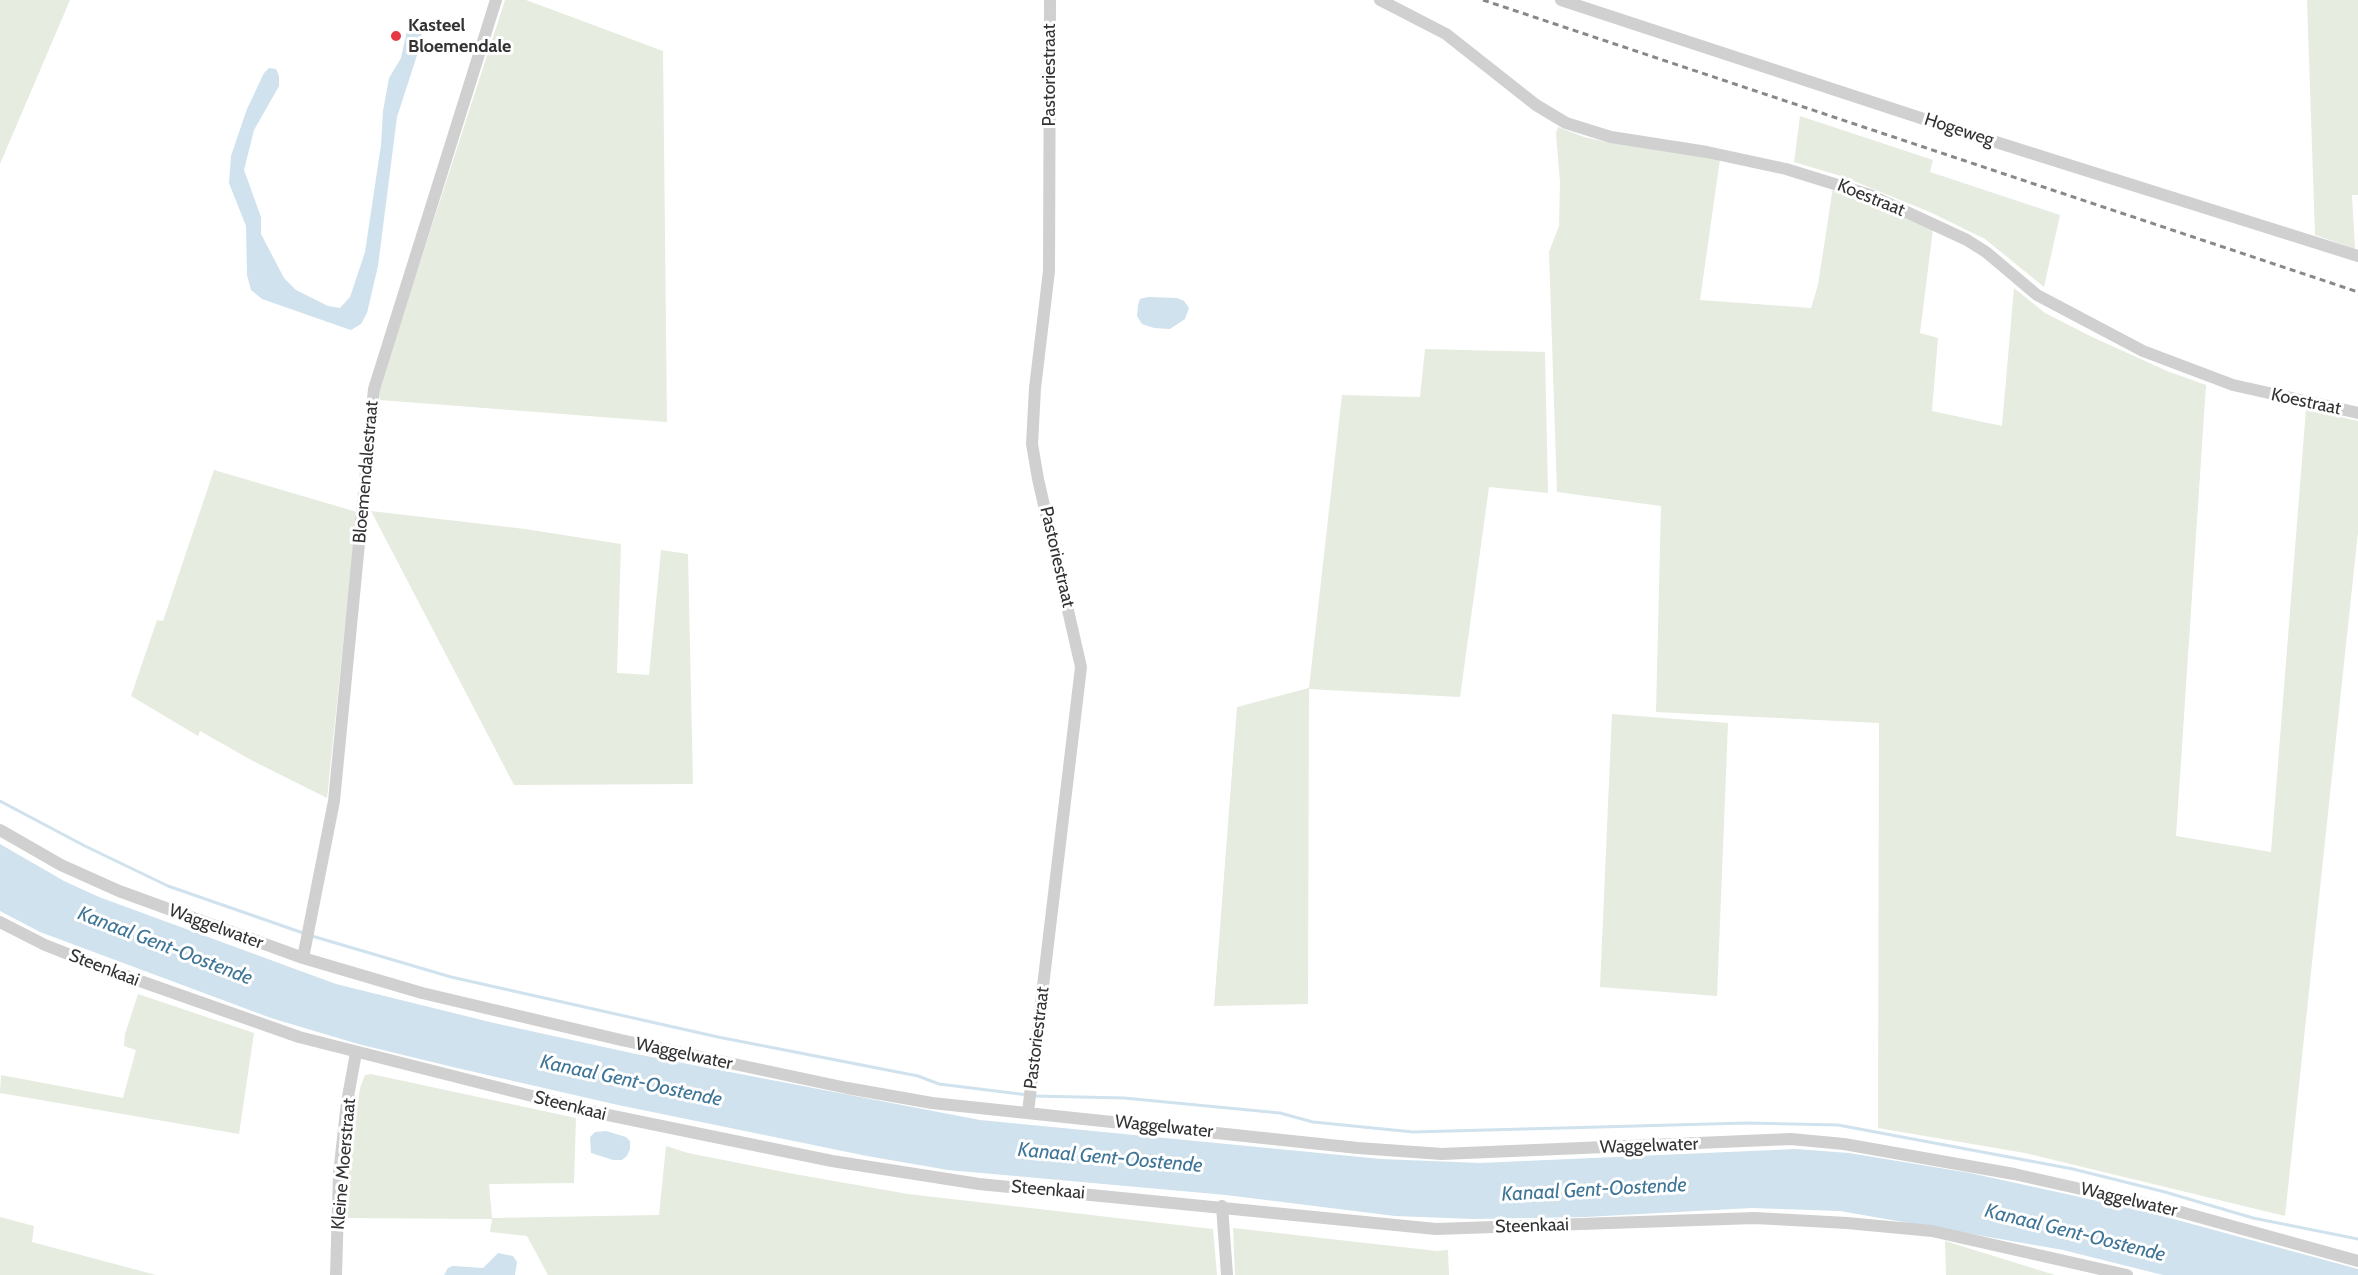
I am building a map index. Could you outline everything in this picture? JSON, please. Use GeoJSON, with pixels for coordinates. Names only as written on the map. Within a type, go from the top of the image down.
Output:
{"type":"FeatureCollection","features":[{"type":"Feature","properties":{"kind":"street","name":"Bloemendalestraat"},"geometry":{"type":"LineString","coordinates":[[303,958],[334,801],[374,389],[382,357],[496,0]]}},
{"type":"Feature","properties":{"kind":"street","name":"Pastoriestraat"},"geometry":{"type":"LineString","coordinates":[[1029,1101],[1081,668],[1032,444],[1035,388],[1048,271],[1050,0]]}},
{"type":"Feature","properties":{"kind":"street","name":"Koestraat"},"geometry":{"type":"LineString","coordinates":[[1380,0],[1446,34],[1536,105],[1566,123],[1611,137],[1707,152],[1786,169],[1870,195],[1967,240],[1986,252],[2037,295],[2143,351],[2199,374],[2244,389],[2358,414]]}},
{"type":"Feature","properties":{"kind":"street","name":"Hogeweg"},"geometry":{"type":"LineString","coordinates":[[1561,0],[1945,126],[2358,256]]}},
{"type":"Feature","properties":{"kind":"street","name":"Waggelwater"},"geometry":{"type":"LineString","coordinates":[[0,830],[61,865],[119,891],[303,958],[422,993],[621,1040],[813,1081],[932,1102],[1029,1101],[1358,1148],[1442,1154],[1791,1139],[1844,1144],[2014,1174],[2170,1209],[2358,1261]]}},
{"type":"Feature","properties":{"kind":"street","name":"Steenkaai"},"geometry":{"type":"LineString","coordinates":[[0,922],[45,945],[146,984],[262,1025],[356,1053],[603,1114],[832,1161],[979,1184],[1222,1206],[1436,1229],[1755,1218],[1847,1223],[1932,1232],[2127,1275]]}},
{"type":"Feature","properties":{"kind":"street","name":"Kleine Moerstraat"},"geometry":{"type":"LineString","coordinates":[[336,1275],[339,1174],[347,1102],[356,1053]]}},
{"type":"Feature","properties":{"kind":"street"},"geometry":{"type":"LineString","coordinates":[[1222,1206],[1227,1275]]}},
{"type":"Feature","properties":{"kind":"shaded area"},"geometry":{"type":"Polygon","coordinates":[[[0,0],[70,0],[0,164],[0,0]]]}},
{"type":"Feature","properties":{"kind":"shaded area"},"geometry":{"type":"Polygon","coordinates":[[[505,0],[526,0],[663,51],[667,422],[380,400],[379,389],[505,0]]]}},
{"type":"Feature","properties":{"kind":"shaded area"},"geometry":{"type":"Polygon","coordinates":[[[2307,0],[2358,0],[2358,195],[2352,195],[2355,249],[2315,235],[2307,0]]]}},
{"type":"Feature","properties":{"kind":"shaded area"},"geometry":{"type":"Polygon","coordinates":[[[1800,116],[1933,160],[1930,172],[2060,215],[2044,287],[1985,239],[1932,213],[1844,177],[1794,162],[1800,116]]]}},
{"type":"Feature","properties":{"kind":"shaded area"},"geometry":{"type":"Polygon","coordinates":[[[1558,127],[1584,137],[1607,142],[1720,159],[1700,300],[1811,308],[1818,285],[1833,187],[1933,229],[1920,333],[1938,338],[1932,411],[2002,426],[2014,288],[2045,313],[2092,337],[2167,371],[2206,385],[2176,836],[2271,852],[2306,409],[2358,421],[2358,532],[2285,1216],[2025,1153],[1878,1128],[1879,723],[1656,712],[1661,506],[1557,492],[1549,252],[1559,226],[1560,182],[1556,133],[1558,127]]]}},
{"type":"Feature","properties":{"kind":"shaded area"},"geometry":{"type":"Polygon","coordinates":[[[1425,349],[1545,352],[1548,493],[1489,487],[1460,697],[1309,689],[1308,1004],[1214,1006],[1237,707],[1309,688],[1342,395],[1420,397],[1425,349]]]}},
{"type":"Feature","properties":{"kind":"shaded area"},"geometry":{"type":"Polygon","coordinates":[[[214,470],[357,512],[327,798],[251,760],[200,731],[198,736],[131,696],[157,620],[163,621],[214,470]]]}},
{"type":"Feature","properties":{"kind":"shaded area"},"geometry":{"type":"Polygon","coordinates":[[[371,511],[525,529],[621,544],[617,673],[649,675],[661,550],[688,554],[693,784],[514,785],[371,511]]]}},
{"type":"Feature","properties":{"kind":"shaded area"},"geometry":{"type":"Polygon","coordinates":[[[1612,714],[1728,723],[1717,996],[1600,987],[1612,714]]]}},
{"type":"Feature","properties":{"kind":"shaded area"},"geometry":{"type":"Polygon","coordinates":[[[138,994],[254,1033],[239,1134],[0,1093],[1,1075],[123,1098],[136,1050],[124,1046],[125,1034],[138,994]]]}},
{"type":"Feature","properties":{"kind":"shaded area"},"geometry":{"type":"Polygon","coordinates":[[[371,1074],[576,1118],[574,1183],[489,1184],[492,1218],[659,1215],[666,1146],[688,1153],[908,1194],[1213,1229],[1217,1275],[548,1275],[527,1236],[490,1232],[492,1219],[344,1218],[360,1088],[365,1075],[371,1074]]]}},
{"type":"Feature","properties":{"kind":"shaded area"},"geometry":{"type":"Polygon","coordinates":[[[0,1217],[34,1226],[32,1242],[156,1275],[0,1275],[0,1217]]]}},
{"type":"Feature","properties":{"kind":"shaded area"},"geometry":{"type":"Polygon","coordinates":[[[1233,1228],[1437,1251],[1448,1250],[1449,1275],[1235,1275],[1233,1228]]]}},
{"type":"Feature","properties":{"kind":"shaded area"},"geometry":{"type":"Polygon","coordinates":[[[1945,1241],[2055,1275],[1946,1275],[1945,1241]]]}},
{"type":"Feature","properties":{"kind":"water"},"geometry":{"type":"Polygon","coordinates":[[[416,25],[422,30],[420,46],[397,117],[378,266],[367,313],[361,324],[351,330],[262,299],[251,290],[247,275],[246,226],[229,183],[231,156],[247,109],[264,73],[269,68],[276,69],[279,86],[254,130],[244,170],[261,217],[261,234],[284,278],[296,290],[328,306],[340,308],[350,297],[365,252],[389,78],[401,58],[408,26],[416,25]]]}},
{"type":"Feature","properties":{"kind":"water"},"geometry":{"type":"Polygon","coordinates":[[[1177,298],[1184,301],[1189,308],[1185,319],[1170,329],[1154,328],[1142,324],[1137,316],[1138,305],[1140,299],[1177,298]]]}},
{"type":"Feature","properties":{"kind":"water","name":"Kanaal Gent-Oostende"},"geometry":{"type":"Polygon","coordinates":[[[0,844],[64,881],[99,897],[336,984],[494,1023],[636,1054],[980,1120],[1381,1159],[1480,1163],[1796,1149],[1849,1153],[1970,1173],[2144,1211],[2358,1269],[2358,1275],[2163,1275],[2063,1250],[1840,1211],[1752,1208],[1585,1217],[1474,1219],[1395,1216],[1226,1195],[948,1170],[867,1156],[618,1105],[457,1068],[358,1044],[271,1018],[40,932],[0,911],[0,844]]]}},
{"type":"Feature","properties":{"kind":"water"},"geometry":{"type":"Polygon","coordinates":[[[606,1131],[626,1137],[630,1141],[630,1149],[622,1160],[613,1160],[591,1153],[590,1137],[595,1132],[606,1131]]]}},
{"type":"Feature","properties":{"kind":"water"},"geometry":{"type":"Polygon","coordinates":[[[498,1253],[513,1256],[517,1262],[515,1275],[444,1275],[448,1268],[453,1266],[483,1268],[498,1253]]]}},
{"type":"Feature","properties":{"kind":"waterway"},"geometry":{"type":"LineString","coordinates":[[370,497],[371,480]]}},
{"type":"Feature","properties":{"kind":"waterway"},"geometry":{"type":"LineString","coordinates":[[0,801],[168,886],[306,934]]}},
{"type":"Feature","properties":{"kind":"waterway"},"geometry":{"type":"LineString","coordinates":[[312,936],[451,977],[718,1037],[918,1076],[939,1084],[1028,1095]]}},
{"type":"Feature","properties":{"kind":"waterway"},"geometry":{"type":"LineString","coordinates":[[1034,1096],[1124,1098],[1280,1113],[1313,1122],[1413,1132],[1747,1123],[1838,1125],[2073,1169],[2165,1192],[2253,1218],[2358,1239]]}},
{"type":"Feature","properties":{"kind":"railway"},"geometry":{"type":"LineString","coordinates":[[1483,0],[2358,292]]}},
{"type":"Feature","properties":{"kind":"place","name":"Kasteel Bloemendale"},"geometry":{"type":"Point","coordinates":[396,36]}}]}
